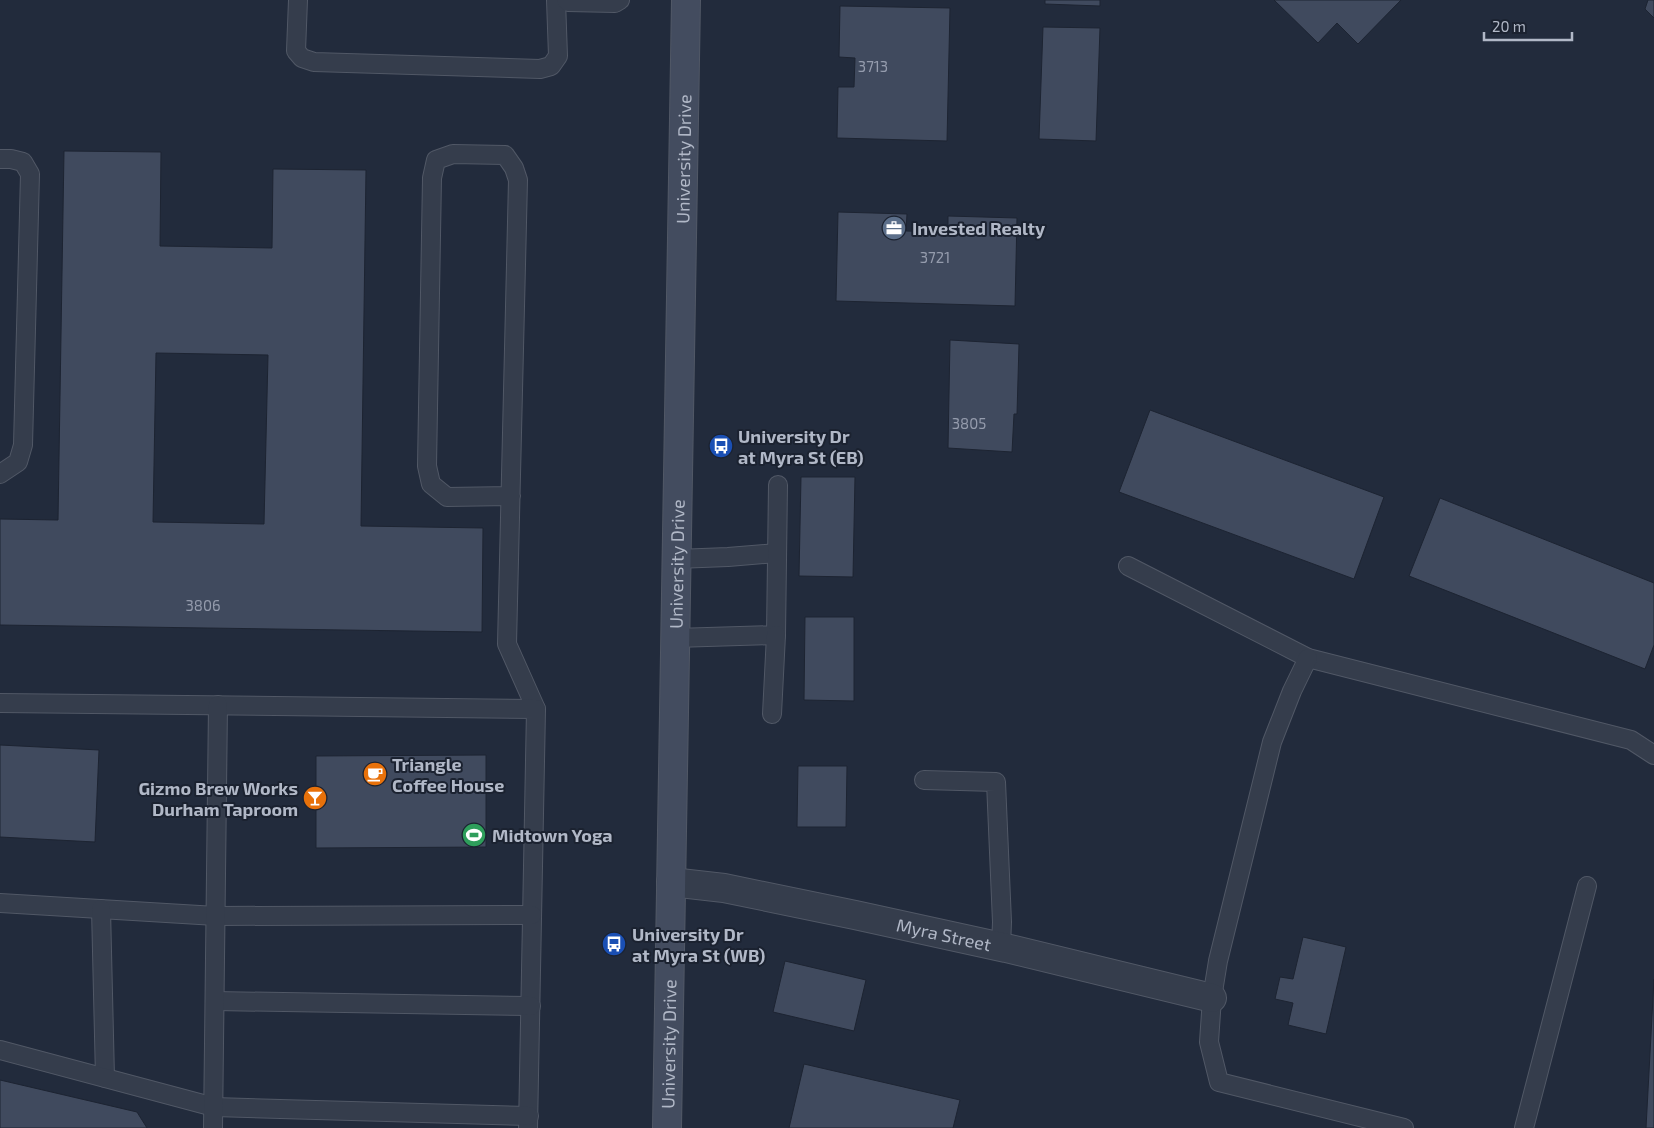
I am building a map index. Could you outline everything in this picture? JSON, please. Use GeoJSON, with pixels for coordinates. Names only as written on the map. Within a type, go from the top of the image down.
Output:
{"type":"FeatureCollection","features":[{"type":"Feature","properties":{"kind":"main road","name":"University Drive"},"geometry":{"type":"LineString","coordinates":[[667,1128],[686,0]]}},
{"type":"Feature","properties":{"kind":"street","name":"Myra Street"},"geometry":{"type":"LineString","coordinates":[[671,882],[724,888],[1000,947],[1212,998]]}},
{"type":"Feature","properties":{"kind":"lane"},"geometry":{"type":"LineString","coordinates":[[298,0],[296,50],[302,58],[314,62],[540,69],[551,66],[558,56],[556,0]]}},
{"type":"Feature","properties":{"kind":"lane"},"geometry":{"type":"LineString","coordinates":[[566,0],[568,2],[615,3],[620,0]]}},
{"type":"Feature","properties":{"kind":"lane"},"geometry":{"type":"LineString","coordinates":[[0,1050],[214,1107],[529,1122],[536,709],[507,644],[511,496],[518,180],[514,168],[505,155],[452,154],[436,160],[432,178],[427,466],[431,484],[447,497],[511,496]]}},
{"type":"Feature","properties":{"kind":"lane"},"geometry":{"type":"LineString","coordinates":[[0,159],[23,162],[30,174],[22,445],[18,462],[0,474]]}},
{"type":"Feature","properties":{"kind":"lane"},"geometry":{"type":"LineString","coordinates":[[772,714],[776,635],[778,485]]}},
{"type":"Feature","properties":{"kind":"lane"},"geometry":{"type":"LineString","coordinates":[[676,559],[777,553]]}},
{"type":"Feature","properties":{"kind":"lane"},"geometry":{"type":"LineString","coordinates":[[1128,566],[1308,658],[1631,740],[1654,755]]}},
{"type":"Feature","properties":{"kind":"lane"},"geometry":{"type":"LineString","coordinates":[[675,638],[776,635]]}},
{"type":"Feature","properties":{"kind":"lane"},"geometry":{"type":"LineString","coordinates":[[1308,658],[1292,691],[1272,742],[1218,961],[1212,998],[1209,1042],[1219,1082],[1404,1128]]}},
{"type":"Feature","properties":{"kind":"lane"},"geometry":{"type":"LineString","coordinates":[[0,703],[536,709]]}},
{"type":"Feature","properties":{"kind":"lane"},"geometry":{"type":"LineString","coordinates":[[213,1128],[218,705]]}},
{"type":"Feature","properties":{"kind":"lane"},"geometry":{"type":"LineString","coordinates":[[924,780],[996,782],[1002,922],[1000,947]]}},
{"type":"Feature","properties":{"kind":"lane"},"geometry":{"type":"LineString","coordinates":[[1524,1128],[1587,886]]}},
{"type":"Feature","properties":{"kind":"lane"},"geometry":{"type":"LineString","coordinates":[[0,903],[216,916],[532,914]]}},
{"type":"Feature","properties":{"kind":"lane"},"geometry":{"type":"LineString","coordinates":[[101,909],[105,1078]]}},
{"type":"Feature","properties":{"kind":"lane"},"geometry":{"type":"LineString","coordinates":[[215,1001],[530,1006]]}},
{"type":"Feature","properties":{"kind":"building"},"geometry":{"type":"Polygon","coordinates":[[[1045,0],[1100,0],[1100,6],[1045,4],[1045,0]]]}},
{"type":"Feature","properties":{"kind":"building"},"geometry":{"type":"Polygon","coordinates":[[[1274,0],[1401,0],[1358,44],[1337,23],[1318,43],[1274,0]]]}},
{"type":"Feature","properties":{"kind":"building"},"geometry":{"type":"Polygon","coordinates":[[[1648,0],[1654,0],[1654,18],[1645,9],[1648,0]]]}},
{"type":"Feature","properties":{"kind":"building"},"geometry":{"type":"Polygon","coordinates":[[[840,6],[950,8],[947,141],[837,138],[838,87],[854,87],[855,58],[839,57],[840,6]]]}},
{"type":"Feature","properties":{"kind":"building"},"geometry":{"type":"Polygon","coordinates":[[[1043,27],[1100,28],[1096,141],[1039,139],[1043,27]]]}},
{"type":"Feature","properties":{"kind":"building"},"geometry":{"type":"Polygon","coordinates":[[[64,151],[161,152],[160,246],[272,248],[273,169],[366,170],[361,526],[483,528],[482,632],[0,625],[0,519],[58,520],[64,151]],[[156,353],[153,522],[264,524],[268,355],[156,353]]]}},
{"type":"Feature","properties":{"kind":"building"},"geometry":{"type":"Polygon","coordinates":[[[838,212],[907,214],[906,231],[948,232],[948,216],[1017,218],[1015,306],[836,301],[838,212]]]}},
{"type":"Feature","properties":{"kind":"building"},"geometry":{"type":"Polygon","coordinates":[[[950,340],[1019,344],[1017,414],[1014,414],[1012,452],[948,448],[950,340]]]}},
{"type":"Feature","properties":{"kind":"building"},"geometry":{"type":"Polygon","coordinates":[[[1150,410],[1384,497],[1354,579],[1119,492],[1150,410]]]}},
{"type":"Feature","properties":{"kind":"building"},"geometry":{"type":"Polygon","coordinates":[[[801,477],[855,477],[853,577],[799,576],[801,477]]]}},
{"type":"Feature","properties":{"kind":"building"},"geometry":{"type":"Polygon","coordinates":[[[1440,498],[1654,583],[1654,645],[1645,669],[1409,576],[1440,498]]]}},
{"type":"Feature","properties":{"kind":"building"},"geometry":{"type":"Polygon","coordinates":[[[805,617],[854,617],[854,701],[804,700],[805,617]]]}},
{"type":"Feature","properties":{"kind":"building"},"geometry":{"type":"Polygon","coordinates":[[[0,745],[99,750],[95,842],[0,837],[0,745]]]}},
{"type":"Feature","properties":{"kind":"building"},"geometry":{"type":"Polygon","coordinates":[[[486,755],[486,847],[316,848],[316,756],[486,755]]]}},
{"type":"Feature","properties":{"kind":"building"},"geometry":{"type":"Polygon","coordinates":[[[798,766],[847,766],[846,827],[797,827],[798,766]]]}},
{"type":"Feature","properties":{"kind":"building"},"geometry":{"type":"Polygon","coordinates":[[[1303,937],[1346,947],[1326,1034],[1288,1025],[1293,1003],[1275,999],[1280,977],[1293,979],[1303,937]]]}},
{"type":"Feature","properties":{"kind":"building"},"geometry":{"type":"Polygon","coordinates":[[[785,961],[866,980],[854,1031],[773,1012],[785,961]]]}},
{"type":"Feature","properties":{"kind":"building"},"geometry":{"type":"Polygon","coordinates":[[[1654,979],[1654,1128],[1646,1128],[1654,979]]]}},
{"type":"Feature","properties":{"kind":"building"},"geometry":{"type":"Polygon","coordinates":[[[804,1064],[960,1100],[953,1128],[789,1128],[804,1064]]]}},
{"type":"Feature","properties":{"kind":"building"},"geometry":{"type":"Polygon","coordinates":[[[0,1080],[137,1112],[147,1128],[0,1128],[0,1080]]]}},
{"type":"Feature","properties":{"kind":"place","name":"Invested Realty"},"geometry":{"type":"Point","coordinates":[894,228]}},
{"type":"Feature","properties":{"kind":"place","name":"University Dr at Myra St (EB)"},"geometry":{"type":"Point","coordinates":[721,446]}},
{"type":"Feature","properties":{"kind":"place","name":"Triangle Coffee House"},"geometry":{"type":"Point","coordinates":[375,774]}},
{"type":"Feature","properties":{"kind":"place","name":"Gizmo Brew Works Durham Taproom"},"geometry":{"type":"Point","coordinates":[315,798]}},
{"type":"Feature","properties":{"kind":"place","name":"Midtown Yoga"},"geometry":{"type":"Point","coordinates":[474,835]}},
{"type":"Feature","properties":{"kind":"place","name":"University Dr at Myra St (WB)"},"geometry":{"type":"Point","coordinates":[614,944]}}]}
